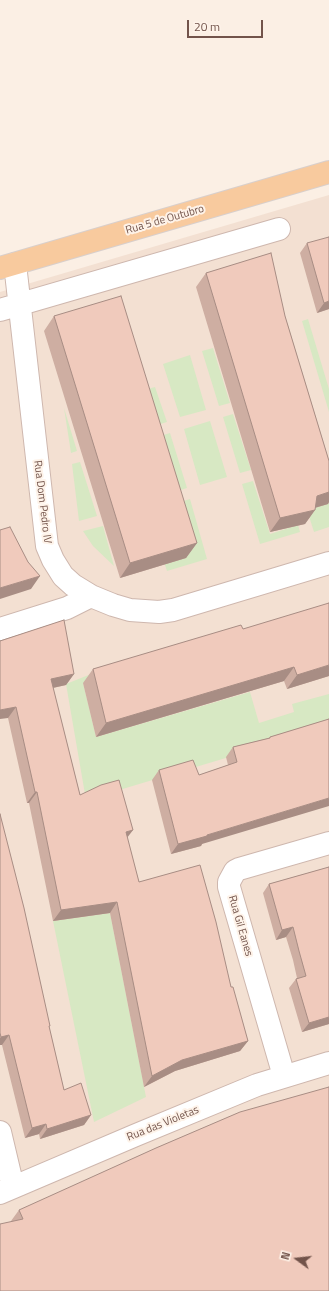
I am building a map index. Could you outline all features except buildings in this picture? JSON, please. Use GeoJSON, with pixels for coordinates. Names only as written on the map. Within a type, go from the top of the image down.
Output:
{"type":"FeatureCollection","features":[{"type":"Feature","properties":{"kind":"main road","name":"Rua 5 de Outubro"},"geometry":{"type":"LineString","coordinates":[[7,266],[329,172]]}},
{"type":"Feature","properties":{"kind":"street"},"geometry":{"type":"LineString","coordinates":[[10,307],[279,229]]}},
{"type":"Feature","properties":{"kind":"street","name":"Rua Dom Pedro IV"},"geometry":{"type":"LineString","coordinates":[[7,266],[10,307],[47,546],[53,560],[63,576],[73,585],[91,596],[113,605],[130,610],[159,612],[173,610],[329,563]]}},
{"type":"Feature","properties":{"kind":"street"},"geometry":{"type":"LineString","coordinates":[[0,629],[67,608],[91,596]]}},
{"type":"Feature","properties":{"kind":"street","name":"Rua Gil Eanes"},"geometry":{"type":"LineString","coordinates":[[284,1076],[229,887],[229,882],[235,871],[239,869],[329,843]]}},
{"type":"Feature","properties":{"kind":"street","name":"Rua das Violetas"},"geometry":{"type":"LineString","coordinates":[[7,1190],[136,1135],[257,1086],[284,1076],[329,1063]]}},
{"type":"Feature","properties":{"kind":"street"},"geometry":{"type":"LineString","coordinates":[[0,1132],[7,1190]]}},
{"type":"Feature","properties":{"kind":"shaded area"},"geometry":{"type":"Polygon","coordinates":[[[329,195],[329,1291],[0,1291],[0,292],[329,195]]]}},
{"type":"Feature","properties":{"kind":"green space"},"geometry":{"type":"Polygon","coordinates":[[[308,319],[329,389],[329,412],[302,321],[308,319]]]}},
{"type":"Feature","properties":{"kind":"green space"},"geometry":{"type":"Polygon","coordinates":[[[288,325],[329,462],[329,527],[314,532],[307,510],[276,330],[288,325]]]}},
{"type":"Feature","properties":{"kind":"green space"},"geometry":{"type":"Polygon","coordinates":[[[213,348],[230,403],[219,406],[202,351],[213,348]]]}},
{"type":"Feature","properties":{"kind":"green space"},"geometry":{"type":"Polygon","coordinates":[[[190,355],[206,410],[180,417],[163,364],[190,355]]]}},
{"type":"Feature","properties":{"kind":"green space"},"geometry":{"type":"Polygon","coordinates":[[[155,387],[167,422],[151,427],[140,391],[155,387]]]}},
{"type":"Feature","properties":{"kind":"green space"},"geometry":{"type":"Polygon","coordinates":[[[64,408],[77,451],[71,453],[64,408]]]}},
{"type":"Feature","properties":{"kind":"green space"},"geometry":{"type":"Polygon","coordinates":[[[233,414],[251,470],[240,473],[223,417],[233,414]]]}},
{"type":"Feature","properties":{"kind":"green space"},"geometry":{"type":"Polygon","coordinates":[[[210,421],[227,477],[200,485],[184,429],[210,421]]]}},
{"type":"Feature","properties":{"kind":"green space"},"geometry":{"type":"Polygon","coordinates":[[[170,433],[187,488],[171,493],[154,438],[170,433]]]}},
{"type":"Feature","properties":{"kind":"green space"},"geometry":{"type":"Polygon","coordinates":[[[80,462],[97,516],[79,521],[72,464],[80,462]]]}},
{"type":"Feature","properties":{"kind":"green space"},"geometry":{"type":"Polygon","coordinates":[[[253,481],[270,534],[298,525],[300,532],[260,544],[242,484],[253,481]]]}},
{"type":"Feature","properties":{"kind":"green space"},"geometry":{"type":"Polygon","coordinates":[[[190,499],[207,559],[167,571],[164,562],[188,555],[174,504],[190,499]]]}},
{"type":"Feature","properties":{"kind":"green space"},"geometry":{"type":"Polygon","coordinates":[[[103,526],[114,566],[93,546],[83,531],[103,526]]]}},
{"type":"Feature","properties":{"kind":"green space"},"geometry":{"type":"Polygon","coordinates":[[[106,668],[107,676],[83,683],[96,737],[250,692],[259,723],[294,712],[292,704],[329,694],[329,727],[86,800],[66,684],[106,668]]]}},
{"type":"Feature","properties":{"kind":"green space"},"geometry":{"type":"Polygon","coordinates":[[[110,913],[146,1097],[94,1122],[53,921],[110,913]]]}}]}
